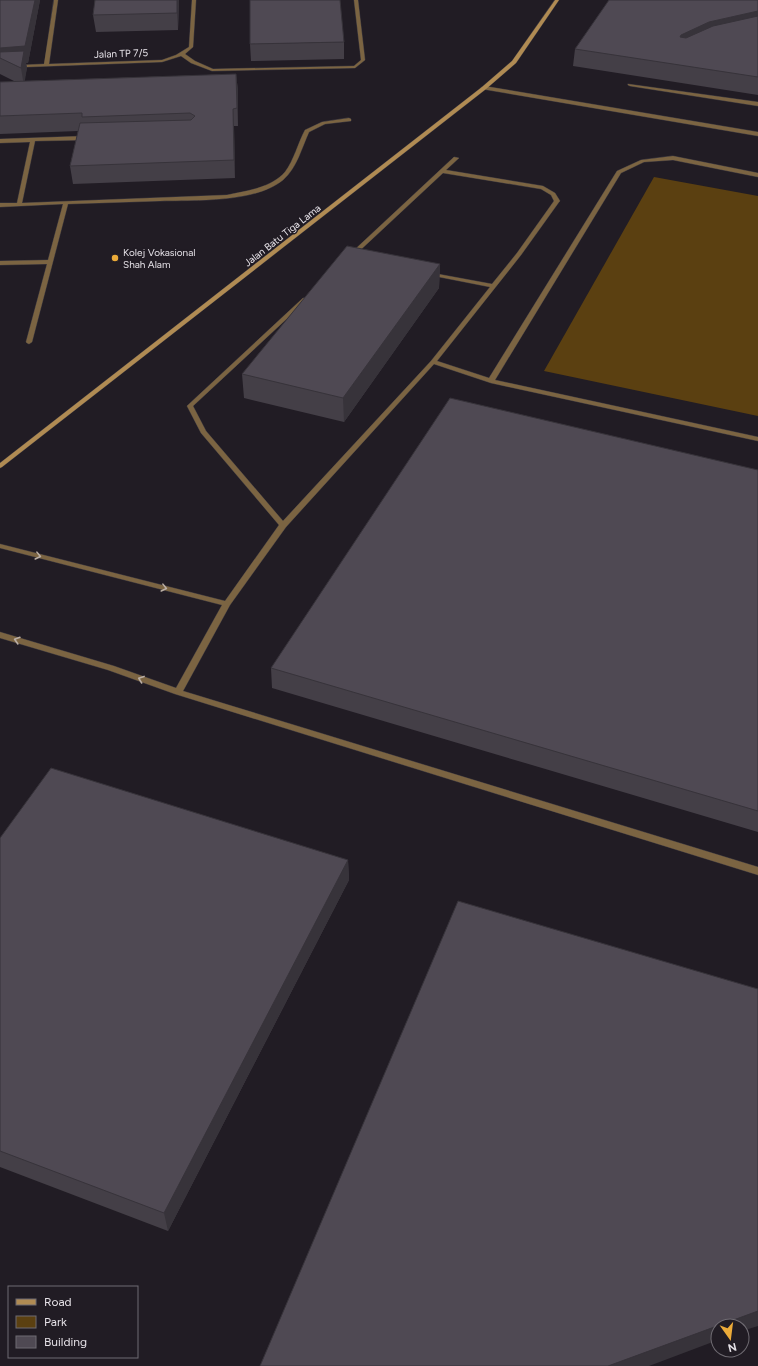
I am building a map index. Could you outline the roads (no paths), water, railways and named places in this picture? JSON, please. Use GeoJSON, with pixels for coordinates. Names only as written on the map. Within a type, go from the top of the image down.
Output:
{"type":"FeatureCollection","features":[{"type":"Feature","properties":{"kind":"main road","name":"Jalan Batu Tiga Lama"},"geometry":{"type":"LineString","coordinates":[[0,466],[484,88],[514,62],[558,0]]}},
{"type":"Feature","properties":{"kind":"lane"},"geometry":{"type":"LineString","coordinates":[[46,65],[56,0]]}},
{"type":"Feature","properties":{"kind":"lane"},"geometry":{"type":"LineString","coordinates":[[194,0],[191,47],[182,54],[193,62],[212,70],[354,66],[363,60],[356,0]]}},
{"type":"Feature","properties":{"kind":"lane","name":"Jalan TP 7/5"},"geometry":{"type":"LineString","coordinates":[[0,67],[162,61],[182,54]]}},
{"type":"Feature","properties":{"kind":"lane"},"geometry":{"type":"LineString","coordinates":[[630,85],[758,104]]}},
{"type":"Feature","properties":{"kind":"lane"},"geometry":{"type":"LineString","coordinates":[[484,88],[758,134]]}},
{"type":"Feature","properties":{"kind":"lane"},"geometry":{"type":"LineString","coordinates":[[0,205],[227,197],[256,190],[275,182],[286,173],[307,131],[324,123],[349,120]]}},
{"type":"Feature","properties":{"kind":"lane"},"geometry":{"type":"LineString","coordinates":[[0,141],[97,138]]}},
{"type":"Feature","properties":{"kind":"lane"},"geometry":{"type":"LineString","coordinates":[[19,204],[33,140]]}},
{"type":"Feature","properties":{"kind":"lane"},"geometry":{"type":"LineString","coordinates":[[357,259],[349,258],[456,158]]}},
{"type":"Feature","properties":{"kind":"lane"},"geometry":{"type":"LineString","coordinates":[[491,381],[619,172],[643,161],[673,158],[758,175]]}},
{"type":"Feature","properties":{"kind":"lane"},"geometry":{"type":"LineString","coordinates":[[178,692],[227,604],[283,525],[433,362],[519,254],[557,201],[553,194],[544,188],[442,171]]}},
{"type":"Feature","properties":{"kind":"lane"},"geometry":{"type":"LineString","coordinates":[[29,342],[66,203]]}},
{"type":"Feature","properties":{"kind":"lane"},"geometry":{"type":"LineString","coordinates":[[0,263],[50,262]]}},
{"type":"Feature","properties":{"kind":"lane"},"geometry":{"type":"LineString","coordinates":[[425,272],[494,286]]}},
{"type":"Feature","properties":{"kind":"lane"},"geometry":{"type":"LineString","coordinates":[[283,525],[203,432],[190,406],[310,295]]}},
{"type":"Feature","properties":{"kind":"lane"},"geometry":{"type":"LineString","coordinates":[[433,362],[491,381],[758,439]]}},
{"type":"Feature","properties":{"kind":"lane"},"geometry":{"type":"LineString","coordinates":[[0,546],[227,604]]}},
{"type":"Feature","properties":{"kind":"lane"},"geometry":{"type":"LineString","coordinates":[[0,635],[111,668],[178,692],[758,871]]}},
{"type":"Feature","properties":{"kind":"place","name":"Kolej Vokasional Shah Alam"},"geometry":{"type":"Point","coordinates":[115,258]}}]}
